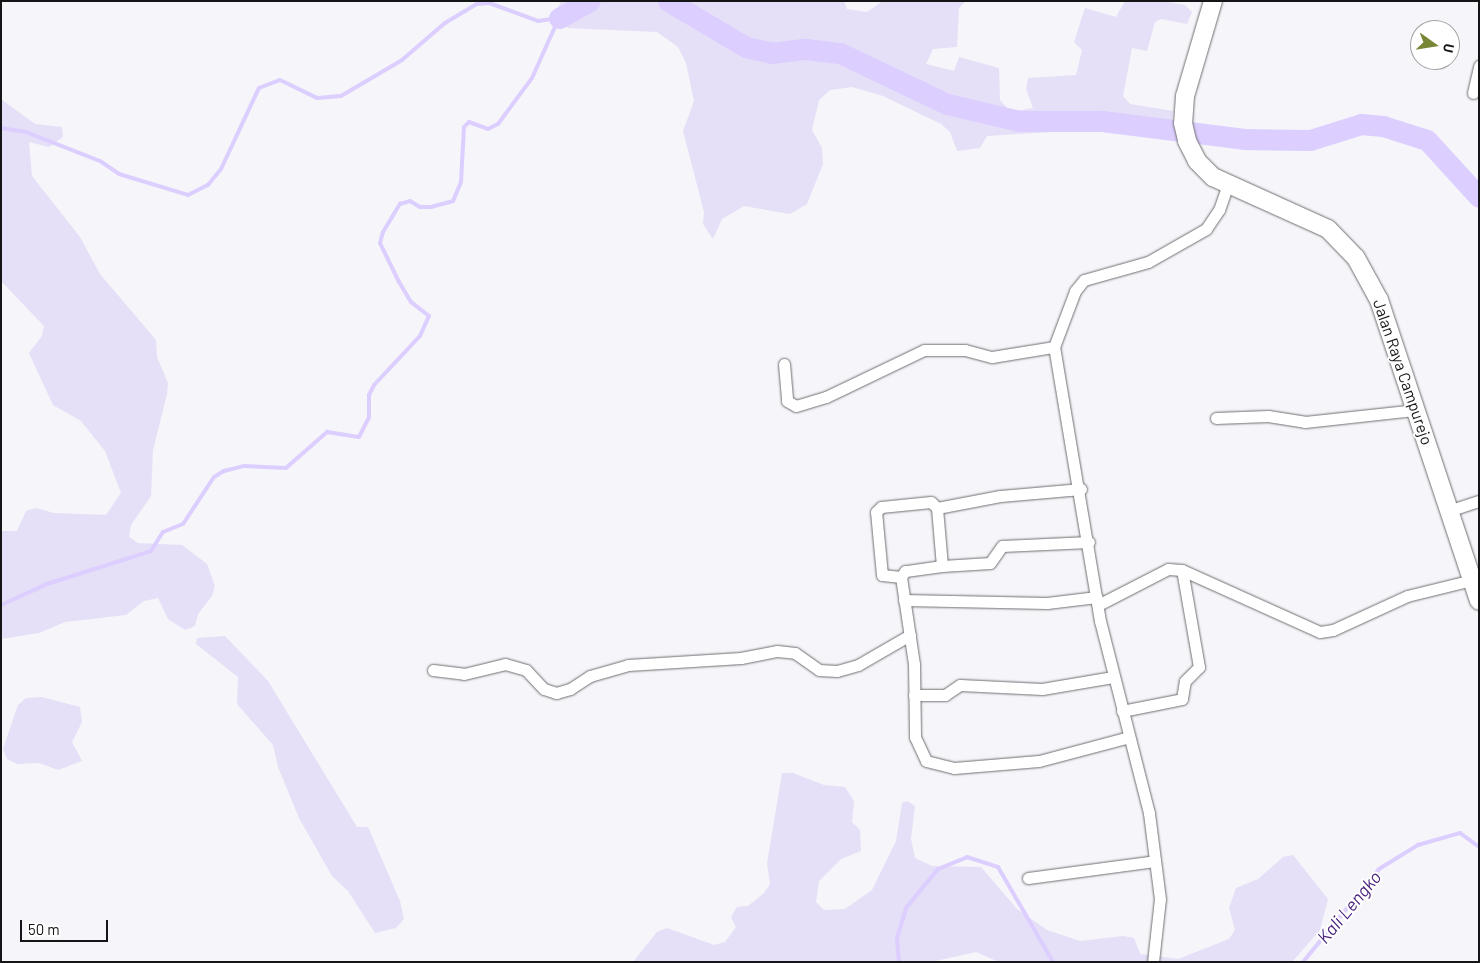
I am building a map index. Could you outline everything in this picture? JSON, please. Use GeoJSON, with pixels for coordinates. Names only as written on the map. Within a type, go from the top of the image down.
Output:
{"type":"FeatureCollection","features":[{"type":"Feature","properties":{"kind":"main road","name":"Jalan Raya Campurejo"},"geometry":{"type":"LineString","coordinates":[[1213,1],[1185,96],[1183,123],[1187,141],[1197,161],[1213,177],[1293,211],[1343,242],[1379,300],[1451,510],[1478,599]]}},
{"type":"Feature","properties":{"kind":"street"},"geometry":{"type":"LineString","coordinates":[[1473,93],[1479,66]]}},
{"type":"Feature","properties":{"kind":"street"},"geometry":{"type":"LineString","coordinates":[[1153,962],[1160,899],[1149,813],[1113,677],[1098,601],[1081,489],[1054,347],[1076,291],[1084,280],[1148,262],[1206,229],[1219,210],[1228,184]]}},
{"type":"Feature","properties":{"kind":"street"},"geometry":{"type":"LineString","coordinates":[[784,364],[787,401],[796,406],[826,397],[924,350],[965,350],[992,356],[1054,347]]}},
{"type":"Feature","properties":{"kind":"street"},"geometry":{"type":"LineString","coordinates":[[1216,418],[1268,416],[1304,422],[1416,410]]}},
{"type":"Feature","properties":{"kind":"street"},"geometry":{"type":"LineString","coordinates":[[937,508],[1000,496],[1081,489]]}},
{"type":"Feature","properties":{"kind":"street"},"geometry":{"type":"LineString","coordinates":[[1451,510],[1479,501]]}},
{"type":"Feature","properties":{"kind":"street"},"geometry":{"type":"LineString","coordinates":[[901,577],[882,575],[876,512],[881,508],[931,502],[937,508],[942,566]]}},
{"type":"Feature","properties":{"kind":"street"},"geometry":{"type":"LineString","coordinates":[[1089,542],[1002,546],[990,563],[942,566],[905,572],[901,577],[910,635],[915,737],[926,761],[937,765],[993,767],[1039,761],[1129,738]]}},
{"type":"Feature","properties":{"kind":"street"},"geometry":{"type":"LineString","coordinates":[[904,600],[1047,603],[1098,601],[1168,569],[1182,570],[1320,632],[1333,630],[1407,596],[1472,580]]}},
{"type":"Feature","properties":{"kind":"street"},"geometry":{"type":"LineString","coordinates":[[1121,708],[1182,699],[1184,681],[1199,667],[1182,570]]}},
{"type":"Feature","properties":{"kind":"street"},"geometry":{"type":"LineString","coordinates":[[432,670],[464,674],[505,664],[526,670],[544,689],[556,693],[570,689],[590,676],[628,665],[741,658],[777,651],[795,653],[819,670],[837,671],[858,665],[910,635]]}},
{"type":"Feature","properties":{"kind":"street"},"geometry":{"type":"LineString","coordinates":[[914,695],[945,695],[960,685],[1042,689],[1113,677]]}},
{"type":"Feature","properties":{"kind":"street"},"geometry":{"type":"LineString","coordinates":[[1028,878],[1155,862]]}},
{"type":"Feature","properties":{"kind":"shaded area"},"geometry":{"type":"Polygon","coordinates":[[[561,1],[844,1],[847,9],[867,12],[883,1],[966,1],[959,8],[957,47],[933,49],[926,64],[954,71],[959,57],[999,68],[1000,100],[1011,112],[1033,108],[1026,89],[1028,78],[1076,75],[1082,50],[1074,42],[1085,8],[1116,17],[1125,1],[1161,1],[1185,5],[1192,12],[1187,24],[1161,19],[1155,22],[1147,51],[1132,48],[1123,96],[1130,104],[1173,111],[1170,134],[1129,129],[1122,132],[1084,130],[987,136],[980,148],[957,151],[950,132],[941,124],[883,96],[852,87],[830,90],[819,100],[812,130],[822,148],[823,164],[807,204],[790,214],[744,206],[722,219],[713,239],[703,224],[704,212],[683,131],[694,101],[686,63],[678,47],[657,32],[568,28],[556,13],[561,1]]]}},
{"type":"Feature","properties":{"kind":"shaded area"},"geometry":{"type":"Polygon","coordinates":[[[1,99],[35,124],[62,127],[63,137],[49,147],[29,142],[32,176],[80,237],[100,274],[156,340],[157,357],[168,383],[167,394],[153,450],[151,496],[131,525],[129,537],[138,543],[182,545],[207,564],[215,586],[212,596],[198,614],[195,626],[185,630],[168,619],[158,598],[144,601],[126,615],[65,622],[39,633],[1,639],[1,531],[17,531],[26,511],[36,508],[54,513],[106,515],[121,493],[105,451],[81,421],[53,405],[29,353],[42,336],[44,326],[1,281],[1,99]]]}},
{"type":"Feature","properties":{"kind":"shaded area"},"geometry":{"type":"Polygon","coordinates":[[[225,636],[268,681],[357,827],[368,827],[400,901],[404,919],[396,928],[375,933],[348,891],[332,876],[299,818],[278,767],[273,745],[237,704],[238,677],[196,644],[197,638],[225,636]]]}},
{"type":"Feature","properties":{"kind":"shaded area"},"geometry":{"type":"Polygon","coordinates":[[[42,697],[80,707],[82,722],[72,742],[82,761],[58,770],[39,763],[17,764],[7,759],[3,749],[18,705],[26,698],[42,697]]]}},
{"type":"Feature","properties":{"kind":"shaded area"},"geometry":{"type":"Polygon","coordinates":[[[782,773],[793,773],[824,785],[845,787],[854,801],[852,822],[860,830],[861,851],[841,859],[819,881],[816,902],[824,910],[845,909],[872,890],[896,841],[902,803],[907,801],[915,806],[911,839],[915,858],[932,866],[981,867],[1017,909],[1047,930],[1080,941],[1123,936],[1134,938],[1140,954],[1178,959],[1229,939],[1235,930],[1229,908],[1236,888],[1258,879],[1283,857],[1293,855],[1328,899],[1320,930],[1292,962],[999,962],[976,952],[931,962],[633,962],[657,932],[667,928],[714,945],[725,942],[736,927],[731,917],[737,907],[748,906],[764,893],[770,884],[767,863],[782,773]]]}},
{"type":"Feature","properties":{"kind":"waterway"},"geometry":{"type":"LineString","coordinates":[[559,18],[590,1]]}},
{"type":"Feature","properties":{"kind":"waterway"},"geometry":{"type":"LineString","coordinates":[[668,1],[746,47],[771,53],[806,49],[840,53],[947,104],[1020,121],[1102,121],[1244,139],[1310,140],[1361,124],[1383,126],[1427,140],[1479,197]]}},
{"type":"Feature","properties":{"kind":"waterway"},"geometry":{"type":"LineString","coordinates":[[1,128],[26,132],[100,161],[119,174],[188,195],[208,185],[221,169],[259,88],[280,80],[317,98],[341,96],[402,60],[445,23],[477,4],[489,3],[538,21],[559,18]]}},
{"type":"Feature","properties":{"kind":"waterway"},"geometry":{"type":"LineString","coordinates":[[1,605],[47,584],[151,551],[163,532],[183,524],[214,477],[224,471],[244,466],[286,468],[327,432],[359,437],[369,417],[369,395],[374,385],[420,336],[429,316],[411,302],[399,282],[380,243],[383,232],[400,204],[410,201],[420,207],[431,207],[453,201],[461,182],[464,127],[469,122],[488,129],[498,124],[532,78],[559,18]]}},
{"type":"Feature","properties":{"kind":"waterway","name":"Kali Lengko"},"geometry":{"type":"LineString","coordinates":[[1303,962],[1379,869],[1418,845],[1460,833],[1479,847]]}},
{"type":"Feature","properties":{"kind":"waterway","name":"Kali Lengko"},"geometry":{"type":"LineString","coordinates":[[899,962],[897,938],[906,908],[938,869],[967,857],[998,867],[1053,962]]}}]}
